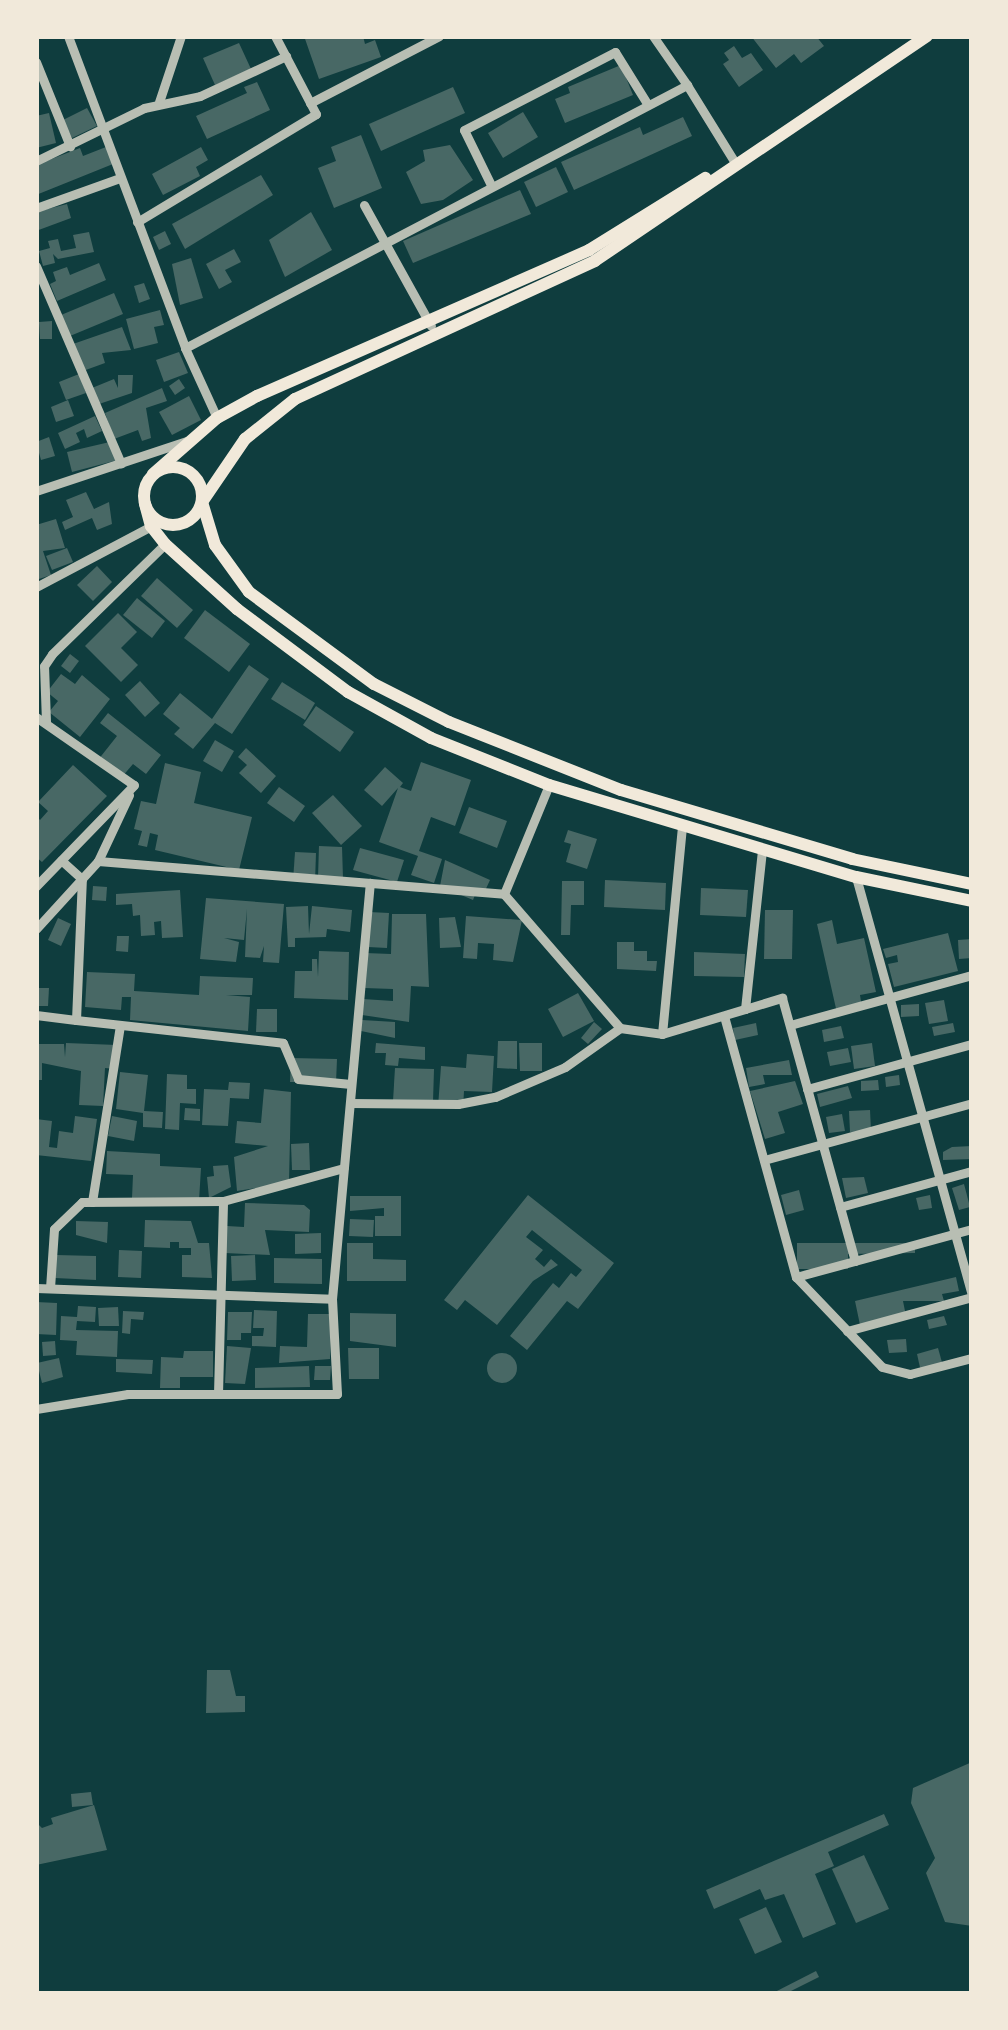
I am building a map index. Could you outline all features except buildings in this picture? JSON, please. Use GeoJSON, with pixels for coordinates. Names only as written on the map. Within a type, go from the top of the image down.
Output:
{"type":"FeatureCollection","features":[{"type":"Feature","properties":{"kind":"main road"},"geometry":{"type":"LineString","coordinates":[[145,505],[154,518],[172,525],[191,519],[265,418],[295,399],[595,261],[927,36]]}},
{"type":"Feature","properties":{"kind":"main road"},"geometry":{"type":"LineString","coordinates":[[763,144],[590,250],[217,418],[153,474],[145,505],[151,526],[165,544],[237,609],[348,692],[431,738],[549,785],[856,878],[972,902]]}},
{"type":"Feature","properties":{"kind":"main road"},"geometry":{"type":"LineString","coordinates":[[153,474],[172,467],[191,472],[199,482],[214,544],[249,592],[374,684],[430,713],[534,760],[621,790],[852,860],[972,884]]}},
{"type":"Feature","properties":{"kind":"street"},"geometry":{"type":"LineString","coordinates":[[68,36],[185,348],[217,418]]}},
{"type":"Feature","properties":{"kind":"street"},"geometry":{"type":"LineString","coordinates":[[159,102],[181,36]]}},
{"type":"Feature","properties":{"kind":"street"},"geometry":{"type":"LineString","coordinates":[[310,103],[440,36]]}},
{"type":"Feature","properties":{"kind":"street"},"geometry":{"type":"LineString","coordinates":[[653,36],[734,160]]}},
{"type":"Feature","properties":{"kind":"street"},"geometry":{"type":"LineString","coordinates":[[137,222],[316,114],[280,37]]}},
{"type":"Feature","properties":{"kind":"street"},"geometry":{"type":"LineString","coordinates":[[491,185],[464,130],[615,52],[647,105]]}},
{"type":"Feature","properties":{"kind":"street"},"geometry":{"type":"LineString","coordinates":[[36,160],[159,102],[200,96],[286,56]]}},
{"type":"Feature","properties":{"kind":"street"},"geometry":{"type":"LineString","coordinates":[[36,62],[70,146]]}},
{"type":"Feature","properties":{"kind":"street"},"geometry":{"type":"LineString","coordinates":[[185,348],[687,85]]}},
{"type":"Feature","properties":{"kind":"street"},"geometry":{"type":"LineString","coordinates":[[36,208],[120,178]]}},
{"type":"Feature","properties":{"kind":"street"},"geometry":{"type":"LineString","coordinates":[[364,205],[436,335]]}},
{"type":"Feature","properties":{"kind":"street"},"geometry":{"type":"LineString","coordinates":[[36,266],[121,463]]}},
{"type":"Feature","properties":{"kind":"street"},"geometry":{"type":"LineString","coordinates":[[36,491],[189,440]]}},
{"type":"Feature","properties":{"kind":"street"},"geometry":{"type":"LineString","coordinates":[[37,588],[151,526]]}},
{"type":"Feature","properties":{"kind":"street"},"geometry":{"type":"LineString","coordinates":[[134,785],[41,720],[44,666],[165,544]]}},
{"type":"Feature","properties":{"kind":"street"},"geometry":{"type":"LineString","coordinates":[[36,886],[134,785]]}},
{"type":"Feature","properties":{"kind":"street"},"geometry":{"type":"LineString","coordinates":[[36,929],[98,861],[134,785]]}},
{"type":"Feature","properties":{"kind":"street"},"geometry":{"type":"LineString","coordinates":[[504,894],[549,785]]}},
{"type":"Feature","properties":{"kind":"street"},"geometry":{"type":"LineString","coordinates":[[662,1034],[682,825]]}},
{"type":"Feature","properties":{"kind":"street"},"geometry":{"type":"LineString","coordinates":[[745,1009],[762,849]]}},
{"type":"Feature","properties":{"kind":"street"},"geometry":{"type":"LineString","coordinates":[[61,860],[82,879]]}},
{"type":"Feature","properties":{"kind":"street"},"geometry":{"type":"LineString","coordinates":[[98,861],[504,894],[620,1028],[662,1034],[782,998],[855,1261]]}},
{"type":"Feature","properties":{"kind":"street"},"geometry":{"type":"LineString","coordinates":[[848,1330],[972,1296],[856,878]]}},
{"type":"Feature","properties":{"kind":"street"},"geometry":{"type":"LineString","coordinates":[[76,1020],[82,879]]}},
{"type":"Feature","properties":{"kind":"street"},"geometry":{"type":"LineString","coordinates":[[36,1408],[128,1394],[337,1394],[332,1299],[370,883]]}},
{"type":"Feature","properties":{"kind":"street"},"geometry":{"type":"LineString","coordinates":[[790,1025],[972,975]]}},
{"type":"Feature","properties":{"kind":"street"},"geometry":{"type":"LineString","coordinates":[[36,1016],[283,1043],[298,1079],[351,1084]]}},
{"type":"Feature","properties":{"kind":"street"},"geometry":{"type":"LineString","coordinates":[[724,1016],[796,1277],[882,1367],[910,1375],[972,1358]]}},
{"type":"Feature","properties":{"kind":"street"},"geometry":{"type":"LineString","coordinates":[[92,1202],[120,1025]]}},
{"type":"Feature","properties":{"kind":"street"},"geometry":{"type":"LineString","coordinates":[[350,1103],[458,1104],[495,1096],[565,1067],[620,1028]]}},
{"type":"Feature","properties":{"kind":"street"},"geometry":{"type":"LineString","coordinates":[[807,1089],[972,1044]]}},
{"type":"Feature","properties":{"kind":"street"},"geometry":{"type":"LineString","coordinates":[[764,1160],[972,1103]]}},
{"type":"Feature","properties":{"kind":"street"},"geometry":{"type":"LineString","coordinates":[[50,1288],[54,1229],[82,1202],[223,1201],[344,1168]]}},
{"type":"Feature","properties":{"kind":"street"},"geometry":{"type":"LineString","coordinates":[[840,1207],[972,1171]]}},
{"type":"Feature","properties":{"kind":"street"},"geometry":{"type":"LineString","coordinates":[[218,1394],[223,1201]]}},
{"type":"Feature","properties":{"kind":"street"},"geometry":{"type":"LineString","coordinates":[[796,1277],[972,1229]]}},
{"type":"Feature","properties":{"kind":"street"},"geometry":{"type":"LineString","coordinates":[[36,1288],[332,1299]]}}]}
